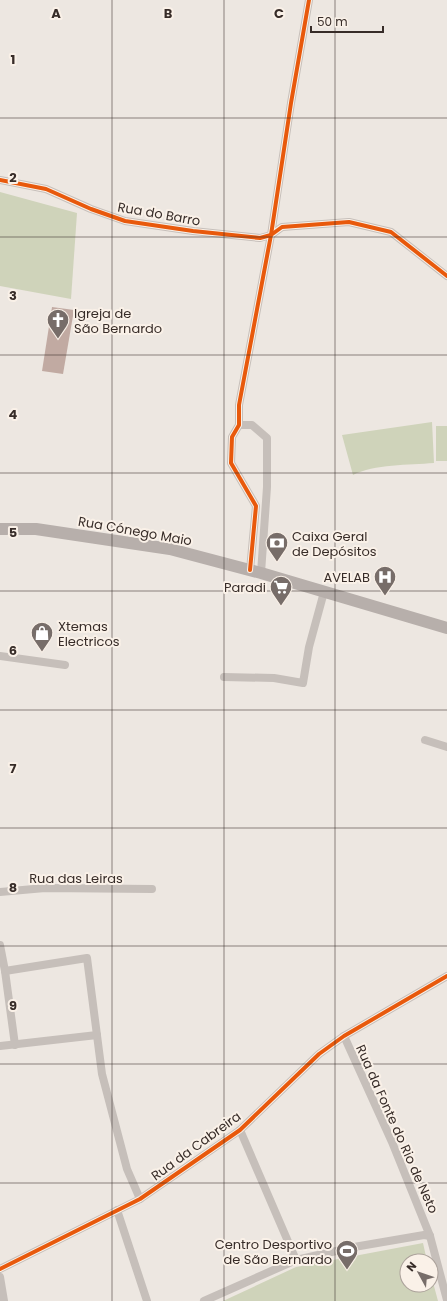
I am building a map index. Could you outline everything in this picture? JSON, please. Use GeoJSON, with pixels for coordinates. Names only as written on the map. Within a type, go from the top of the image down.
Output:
{"type":"FeatureCollection","features":[{"type":"Feature","properties":{"kind":"main road","name":"Rua Cónego Maio"},"geometry":{"type":"LineString","coordinates":[[0,529],[36,529],[170,549],[256,572],[447,628]]}},
{"type":"Feature","properties":{"kind":"street"},"geometry":{"type":"LineString","coordinates":[[256,572],[256,506],[231,463],[232,437],[239,425],[239,405],[271,235],[291,103],[310,0]]}},
{"type":"Feature","properties":{"kind":"street","name":"Rua do Barro"},"geometry":{"type":"LineString","coordinates":[[0,180],[46,189],[92,209],[125,221],[192,231],[260,238],[271,235],[282,227],[349,222],[391,232],[447,276]]}},
{"type":"Feature","properties":{"kind":"street"},"geometry":{"type":"LineString","coordinates":[[239,425],[252,425],[267,438],[267,487],[256,572]]}},
{"type":"Feature","properties":{"kind":"street"},"geometry":{"type":"LineString","coordinates":[[224,677],[274,678],[303,683],[309,647],[324,592]]}},
{"type":"Feature","properties":{"kind":"street"},"geometry":{"type":"LineString","coordinates":[[0,656],[65,665]]}},
{"type":"Feature","properties":{"kind":"street"},"geometry":{"type":"LineString","coordinates":[[425,740],[447,747]]}},
{"type":"Feature","properties":{"kind":"street","name":"Rua das Leiras"},"geometry":{"type":"LineString","coordinates":[[0,892],[45,888],[152,890]]}},
{"type":"Feature","properties":{"kind":"street"},"geometry":{"type":"LineString","coordinates":[[0,945],[15,1045]]}},
{"type":"Feature","properties":{"kind":"street"},"geometry":{"type":"LineString","coordinates":[[5,971],[87,958],[102,1074],[125,1162],[140,1199]]}},
{"type":"Feature","properties":{"kind":"street","name":"Rua da Cabreira"},"geometry":{"type":"LineString","coordinates":[[0,1269],[140,1199],[240,1130],[319,1054],[344,1036],[447,976]]}},
{"type":"Feature","properties":{"kind":"street"},"geometry":{"type":"LineString","coordinates":[[0,1046],[96,1035]]}},
{"type":"Feature","properties":{"kind":"street","name":"Rua da Fonte do Rio de Neto"},"geometry":{"type":"LineString","coordinates":[[344,1036],[392,1142],[430,1236],[447,1300]]}},
{"type":"Feature","properties":{"kind":"street"},"geometry":{"type":"LineString","coordinates":[[240,1130],[296,1260]]}},
{"type":"Feature","properties":{"kind":"street"},"geometry":{"type":"LineString","coordinates":[[117,1210],[146,1301]]}},
{"type":"Feature","properties":{"kind":"street"},"geometry":{"type":"LineString","coordinates":[[204,1301],[296,1260],[354,1247],[424,1235],[430,1236]]}},
{"type":"Feature","properties":{"kind":"street"},"geometry":{"type":"LineString","coordinates":[[0,1277],[4,1301]]}},
{"type":"Feature","properties":{"kind":"green space"},"geometry":{"type":"Polygon","coordinates":[[[0,192],[77,213],[71,299],[0,286],[0,192]]]}},
{"type":"Feature","properties":{"kind":"green space"},"geometry":{"type":"Polygon","coordinates":[[[432,422],[434,463],[381,467],[361,471],[353,475],[342,435],[432,422]]]}},
{"type":"Feature","properties":{"kind":"green space"},"geometry":{"type":"Polygon","coordinates":[[[436,426],[447,426],[447,461],[436,461],[436,426]]]}},
{"type":"Feature","properties":{"kind":"green space","name":"Centro Desportivo de São Bernardo"},"geometry":{"type":"Polygon","coordinates":[[[423,1243],[425,1253],[399,1253],[399,1293],[436,1293],[438,1301],[223,1301],[296,1267],[423,1243]]]}},
{"type":"Feature","properties":{"kind":"building","name":"Igreja de São Bernardo"},"geometry":{"type":"Polygon","coordinates":[[[52,307],[74,310],[63,374],[42,371],[52,307]]]}},
{"type":"Feature","properties":{"kind":"cycle path"},"geometry":{"type":"LineString","coordinates":[[250,570],[256,506],[231,463],[232,437],[239,425],[239,405],[271,235],[291,103],[309,0]]}},
{"type":"Feature","properties":{"kind":"cycle path"},"geometry":{"type":"LineString","coordinates":[[0,180],[46,189],[91,209],[125,221],[193,231],[260,238],[271,235],[282,227],[349,222],[391,232],[447,276]]}},
{"type":"Feature","properties":{"kind":"cycle path"},"geometry":{"type":"LineString","coordinates":[[0,1269],[140,1199],[240,1130],[319,1054],[344,1036],[447,976]]}},
{"type":"Feature","properties":{"kind":"place","name":"Igreja de São Bernardo"},"geometry":{"type":"Point","coordinates":[58,340]}},
{"type":"Feature","properties":{"kind":"place","name":"Caixa Geral de Depósitos"},"geometry":{"type":"Point","coordinates":[277,562]}},
{"type":"Feature","properties":{"kind":"place","name":"AVELAB"},"geometry":{"type":"Point","coordinates":[385,596]}},
{"type":"Feature","properties":{"kind":"place","name":"Paradi"},"geometry":{"type":"Point","coordinates":[281,606]}},
{"type":"Feature","properties":{"kind":"place","name":"Xtemas Electricos"},"geometry":{"type":"Point","coordinates":[42,652]}},
{"type":"Feature","properties":{"kind":"place","name":"Centro Desportivo de São Bernardo"},"geometry":{"type":"Point","coordinates":[347,1270]}}]}
